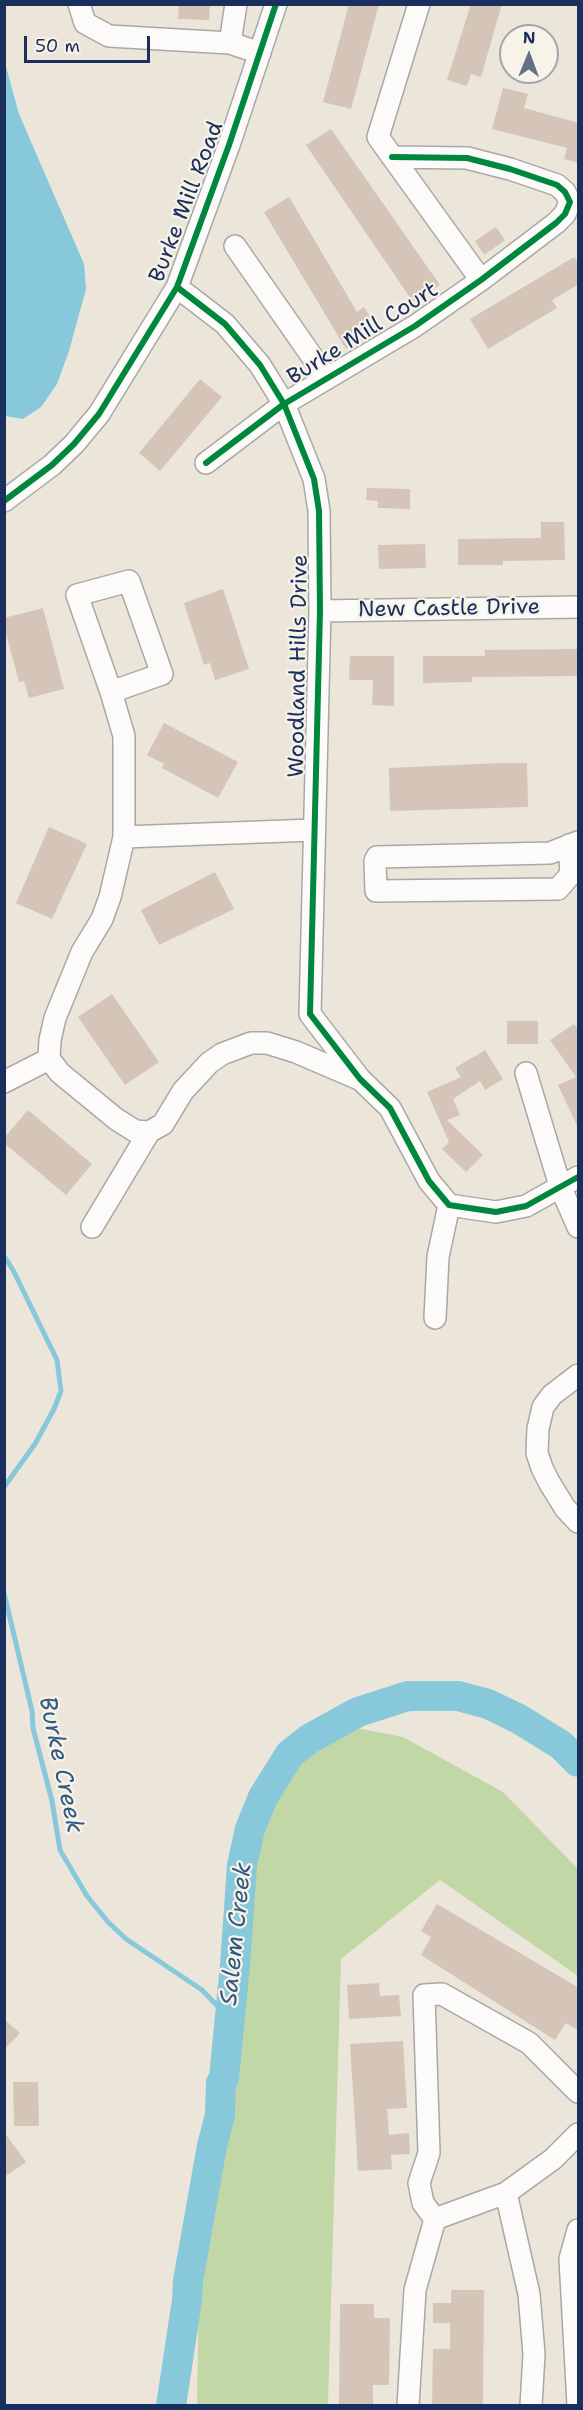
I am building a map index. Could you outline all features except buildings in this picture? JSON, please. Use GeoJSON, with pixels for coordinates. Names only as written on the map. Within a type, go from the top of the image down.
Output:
{"type":"FeatureCollection","features":[{"type":"Feature","properties":{"kind":"street"},"geometry":{"type":"LineString","coordinates":[[79,4],[85,23],[109,36],[230,44],[260,53]]}},
{"type":"Feature","properties":{"kind":"street"},"geometry":{"type":"LineString","coordinates":[[230,44],[236,4]]}},
{"type":"Feature","properties":{"kind":"street","name":"Burke Mill Road"},"geometry":{"type":"LineString","coordinates":[[4,501],[52,465],[74,444],[99,414],[177,287],[230,145],[276,4]]}},
{"type":"Feature","properties":{"kind":"street"},"geometry":{"type":"LineString","coordinates":[[419,4],[378,137],[481,280]]}},
{"type":"Feature","properties":{"kind":"street","name":"Burke Mill Court"},"geometry":{"type":"LineString","coordinates":[[206,462],[284,404],[415,326],[481,280],[565,214],[570,202],[565,192],[557,185],[519,172],[467,159],[392,158]]}},
{"type":"Feature","properties":{"kind":"street"},"geometry":{"type":"LineString","coordinates":[[235,246],[327,378]]}},
{"type":"Feature","properties":{"kind":"street","name":"Woodland Hills Drive"},"geometry":{"type":"LineString","coordinates":[[177,287],[225,324],[260,365],[284,404],[314,479],[319,511],[320,611],[310,1014],[360,1079]]}},
{"type":"Feature","properties":{"kind":"street"},"geometry":{"type":"LineString","coordinates":[[111,692],[162,674],[129,581],[77,595],[124,736],[124,837],[110,897],[102,919],[82,952],[55,1018],[49,1059],[60,1074],[116,1119],[135,1131],[149,1132]]}},
{"type":"Feature","properties":{"kind":"street","name":"New Castle Drive"},"geometry":{"type":"LineString","coordinates":[[320,611],[579,607]]}},
{"type":"Feature","properties":{"kind":"street"},"geometry":{"type":"LineString","coordinates":[[124,837],[314,830]]}},
{"type":"Feature","properties":{"kind":"street"},"geometry":{"type":"LineString","coordinates":[[574,844],[571,874],[558,889],[376,891],[375,861],[377,857],[550,853],[574,844]]}},
{"type":"Feature","properties":{"kind":"street"},"geometry":{"type":"LineString","coordinates":[[92,1227],[149,1132],[163,1124],[183,1091],[209,1063],[236,1047],[251,1043],[267,1043],[296,1052],[360,1079],[390,1108],[429,1181],[448,1205],[496,1212],[526,1206],[569,1181]]}},
{"type":"Feature","properties":{"kind":"street"},"geometry":{"type":"LineString","coordinates":[[4,1082],[49,1059]]}},
{"type":"Feature","properties":{"kind":"street"},"geometry":{"type":"LineString","coordinates":[[526,1073],[569,1181],[579,1227]]}},
{"type":"Feature","properties":{"kind":"street"},"geometry":{"type":"LineString","coordinates":[[435,1318],[438,1257],[448,1205]]}},
{"type":"Feature","properties":{"kind":"street"},"geometry":{"type":"LineString","coordinates":[[579,1375],[552,1395],[543,1407],[538,1430],[537,1453],[549,1482],[565,1508],[579,1522]]}},
{"type":"Feature","properties":{"kind":"street"},"geometry":{"type":"LineString","coordinates":[[435,2219],[423,2203],[419,2183],[429,2153],[424,1995],[442,1994],[529,2043],[579,2092]]}},
{"type":"Feature","properties":{"kind":"street"},"geometry":{"type":"LineString","coordinates":[[435,2219],[506,2193],[553,2159],[579,2134]]}},
{"type":"Feature","properties":{"kind":"street"},"geometry":{"type":"LineString","coordinates":[[506,2193],[529,2294],[534,2354],[531,2406]]}},
{"type":"Feature","properties":{"kind":"street"},"geometry":{"type":"LineString","coordinates":[[408,2406],[415,2290],[435,2219]]}},
{"type":"Feature","properties":{"kind":"street"},"geometry":{"type":"LineString","coordinates":[[579,2230],[570,2259],[579,2405]]}},
{"type":"Feature","properties":{"kind":"green space"},"geometry":{"type":"Polygon","coordinates":[[[356,1728],[403,1737],[503,1792],[578,1869],[578,1976],[440,1880],[341,1959],[328,2405],[197,2405],[199,2287],[225,2133],[256,1868],[272,1799],[304,1754],[356,1728]]]}},
{"type":"Feature","properties":{"kind":"water"},"geometry":{"type":"Polygon","coordinates":[[[5,63],[19,114],[84,264],[86,289],[69,351],[57,384],[41,407],[23,419],[5,416],[5,63]]]}},
{"type":"Feature","properties":{"kind":"waterway","name":"Burke Creek"},"geometry":{"type":"LineString","coordinates":[[4,1256],[57,1360],[61,1391],[35,1444],[4,1487]]}},
{"type":"Feature","properties":{"kind":"waterway","name":"Burke Creek"},"geometry":{"type":"LineString","coordinates":[[4,1593],[32,1711],[33,1728],[52,1801],[60,1850],[87,1896],[108,1922],[126,1939],[202,1990],[229,2018]]}},
{"type":"Feature","properties":{"kind":"waterway","name":"Salem Creek"},"geometry":{"type":"LineString","coordinates":[[171,2406],[188,2281],[212,2146],[220,2115],[221,2083],[224,2078],[235,1965],[242,1865],[250,1829],[263,1797],[290,1754],[309,1739],[358,1712],[408,1696],[458,1696],[488,1704],[519,1719],[561,1745],[578,1762]]}},
{"type":"Feature","properties":{"kind":"cycle path"},"geometry":{"type":"LineString","coordinates":[[4,501],[52,465],[74,444],[99,414],[177,287],[229,145],[276,4]]}},
{"type":"Feature","properties":{"kind":"cycle path"},"geometry":{"type":"LineString","coordinates":[[206,463],[284,404],[415,326],[481,280],[556,223],[565,214],[570,202],[565,192],[557,185],[510,169],[467,158],[392,157]]}},
{"type":"Feature","properties":{"kind":"cycle path"},"geometry":{"type":"LineString","coordinates":[[177,287],[225,324],[260,365],[284,404],[314,479],[319,511],[320,611],[310,1014],[360,1079],[390,1108],[429,1181],[449,1205],[496,1212],[526,1206],[578,1177]]}}]}
